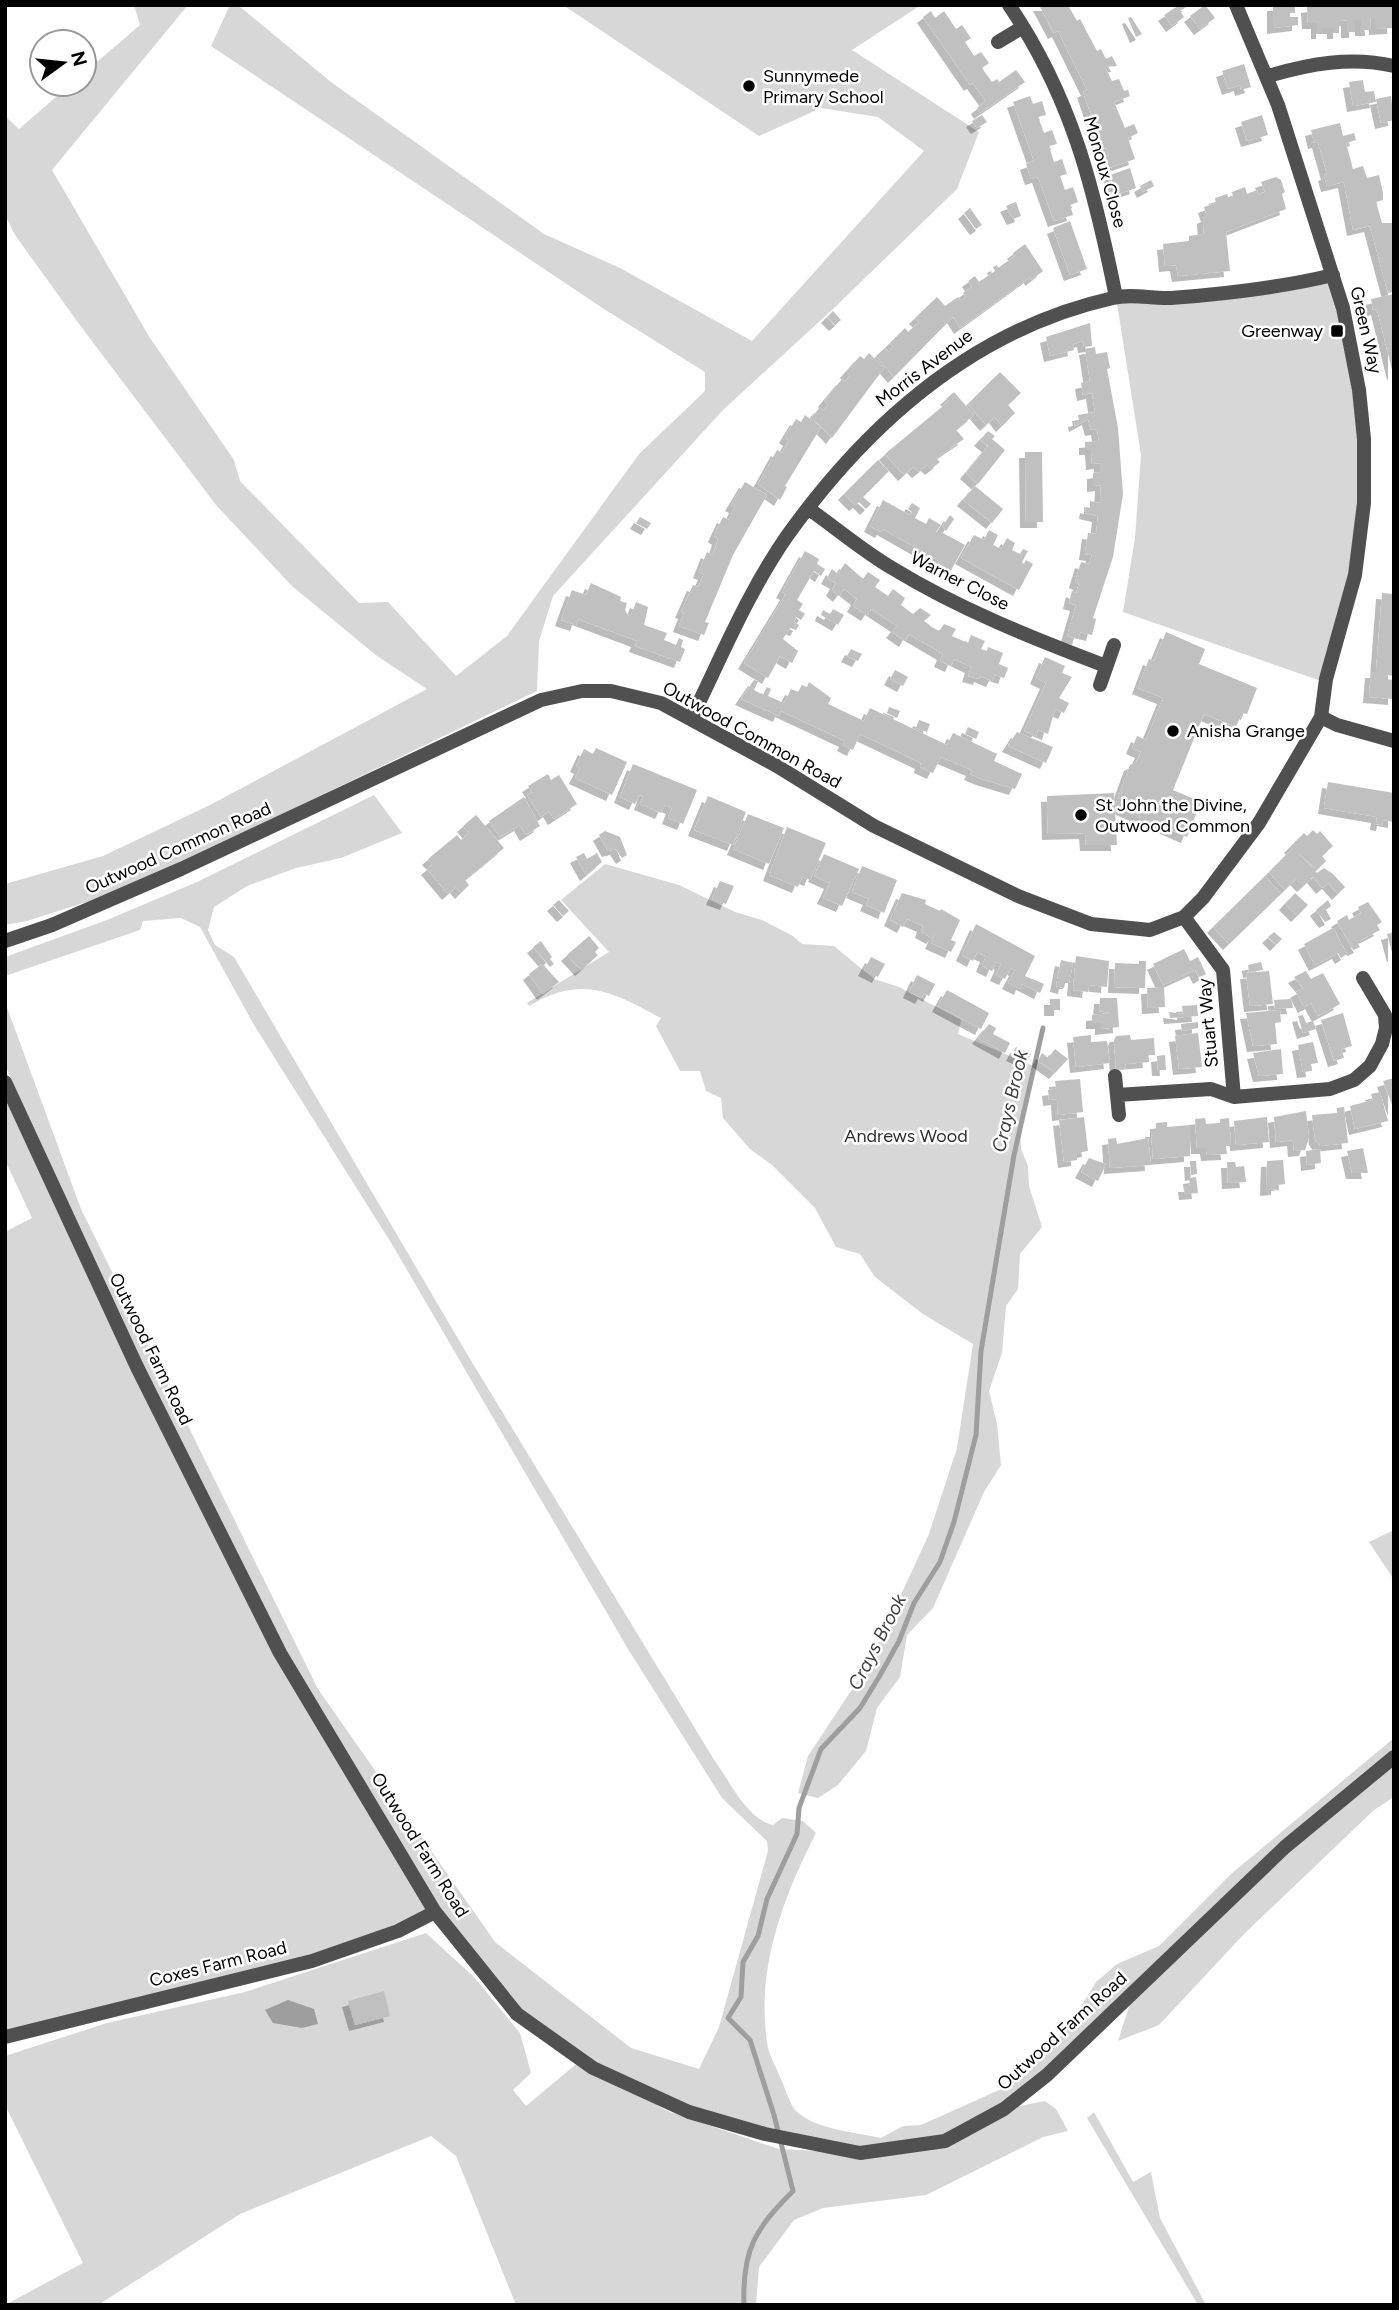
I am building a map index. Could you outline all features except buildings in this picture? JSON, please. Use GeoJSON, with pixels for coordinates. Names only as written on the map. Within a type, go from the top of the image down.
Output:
{"type":"FeatureCollection","features":[{"type":"Feature","properties":{"kind":"street","name":"Monoux Close"},"geometry":{"type":"LineString","coordinates":[[1009,5],[1066,110],[1082,150],[1116,297]]}},
{"type":"Feature","properties":{"kind":"street","name":"Green Way"},"geometry":{"type":"LineString","coordinates":[[1237,5],[1268,76],[1333,275],[1359,390],[1364,439],[1364,503],[1355,575],[1326,679],[1321,717]]}},
{"type":"Feature","properties":{"kind":"street"},"geometry":{"type":"LineString","coordinates":[[998,42],[1023,27]]}},
{"type":"Feature","properties":{"kind":"street"},"geometry":{"type":"LineString","coordinates":[[1268,76],[1303,66],[1351,61],[1394,66]]}},
{"type":"Feature","properties":{"kind":"street","name":"Morris Avenue"},"geometry":{"type":"LineString","coordinates":[[691,719],[754,593],[786,538],[881,424],[970,356],[1039,320],[1116,297],[1160,299],[1234,294],[1287,286],[1333,275]]}},
{"type":"Feature","properties":{"kind":"street","name":"Warner Close"},"geometry":{"type":"LineString","coordinates":[[809,509],[889,567],[930,591],[976,614],[1106,666]]}},
{"type":"Feature","properties":{"kind":"street"},"geometry":{"type":"LineString","coordinates":[[1100,685],[1114,645]]}},
{"type":"Feature","properties":{"kind":"street","name":"Outwood Common Road"},"geometry":{"type":"LineString","coordinates":[[5,941],[52,925],[181,869],[541,701],[582,691],[611,691],[661,703],[777,766],[873,826],[970,874],[1091,924],[1150,930],[1184,917],[1223,875],[1259,823],[1321,717]]}},
{"type":"Feature","properties":{"kind":"street"},"geometry":{"type":"LineString","coordinates":[[1321,717],[1337,725],[1394,741]]}},
{"type":"Feature","properties":{"kind":"street","name":"Stuart Way"},"geometry":{"type":"LineString","coordinates":[[1184,917],[1223,970],[1234,1097]]}},
{"type":"Feature","properties":{"kind":"street"},"geometry":{"type":"LineString","coordinates":[[1117,1095],[1211,1089],[1234,1097],[1330,1089],[1354,1080],[1370,1066],[1382,1044],[1389,1014],[1363,978]]}},
{"type":"Feature","properties":{"kind":"street"},"geometry":{"type":"LineString","coordinates":[[1115,1076],[1119,1115]]}},
{"type":"Feature","properties":{"kind":"street","name":"Outwood Farm Road"},"geometry":{"type":"LineString","coordinates":[[5,1082],[143,1378],[280,1653],[435,1912],[517,2014],[593,2068],[689,2112],[793,2140],[860,2153],[945,2141],[1004,2109],[1047,2076],[1285,1847],[1394,1757]]}},
{"type":"Feature","properties":{"kind":"street","name":"Coxes Farm Road"},"geometry":{"type":"LineString","coordinates":[[5,2037],[312,1961],[398,1931],[435,1912]]}},
{"type":"Feature","properties":{"kind":"green space"},"geometry":{"type":"Polygon","coordinates":[[[134,5],[188,5],[52,170],[150,338],[234,460],[240,481],[359,603],[388,602],[456,676],[507,636],[639,454],[705,391],[705,372],[604,309],[211,46],[230,5],[238,5],[331,82],[544,234],[620,268],[752,341],[924,151],[878,117],[821,108],[759,136],[563,5],[921,5],[852,50],[979,132],[957,189],[833,309],[723,410],[553,596],[539,641],[537,691],[127,889],[27,921],[5,925],[5,884],[103,856],[210,805],[427,689],[377,656],[292,586],[216,505],[82,328],[15,235],[5,215],[5,116],[19,129],[55,98],[98,98],[98,61],[140,25],[134,5]]]}},
{"type":"Feature","properties":{"kind":"green space"},"geometry":{"type":"Polygon","coordinates":[[[1333,275],[1351,342],[1364,503],[1327,683],[1123,612],[1135,538],[1141,455],[1116,297],[1160,299],[1333,275]]]}},
{"type":"Feature","properties":{"kind":"green space"},"geometry":{"type":"Polygon","coordinates":[[[374,795],[402,833],[341,858],[296,868],[247,886],[214,907],[208,930],[215,945],[234,957],[467,1354],[732,1787],[747,1807],[764,1822],[773,1825],[782,1818],[803,1821],[816,1833],[783,1908],[765,1987],[770,2055],[796,2111],[825,2126],[881,2138],[903,2126],[921,2125],[1008,2086],[1067,2029],[1096,1982],[1117,1964],[1159,1946],[1231,1874],[1394,1738],[1394,1797],[1374,1810],[1244,1934],[1159,2025],[1118,2041],[1133,1994],[1023,2096],[944,2139],[861,2150],[699,2113],[618,2078],[533,2022],[435,1912],[398,1931],[5,2037],[5,1232],[32,1218],[5,1160],[5,1074],[89,1265],[65,1199],[5,1065],[5,1002],[81,1209],[318,1689],[495,1942],[631,2048],[699,2069],[719,2027],[768,1851],[767,1841],[722,1798],[628,1649],[393,1246],[254,1025],[200,927],[181,918],[143,921],[140,930],[5,976],[5,957],[107,920],[197,882],[374,795]]]}},
{"type":"Feature","properties":{"kind":"green space","name":"Andrews Wood"},"geometry":{"type":"Polygon","coordinates":[[[605,864],[679,885],[735,912],[762,920],[793,936],[802,944],[834,946],[874,979],[899,987],[961,1020],[958,1034],[1033,1066],[1020,1125],[1021,1149],[1028,1166],[1029,1186],[1042,1227],[1020,1254],[1018,1289],[1006,1306],[1002,1353],[989,1391],[997,1424],[1001,1465],[984,1492],[933,1608],[907,1635],[900,1677],[877,1708],[866,1751],[838,1785],[818,1798],[798,1793],[808,1756],[870,1662],[929,1534],[957,1448],[973,1344],[923,1314],[875,1277],[860,1254],[836,1247],[815,1208],[772,1165],[750,1149],[723,1118],[721,1098],[706,1091],[700,1071],[680,1071],[656,1026],[661,1018],[612,994],[596,990],[565,991],[529,1006],[527,1003],[609,952],[561,900],[605,864]]]}},
{"type":"Feature","properties":{"kind":"green space"},"geometry":{"type":"Polygon","coordinates":[[[1394,1530],[1394,1580],[1369,1542],[1394,1530]]]}},
{"type":"Feature","properties":{"kind":"green space"},"geometry":{"type":"Polygon","coordinates":[[[426,1933],[474,1977],[520,2033],[531,2073],[513,2090],[526,2106],[581,2060],[667,2111],[779,2149],[860,2153],[945,2141],[1004,2109],[1045,2101],[1056,2109],[1068,2131],[1043,2137],[926,2195],[823,2208],[794,2220],[759,2267],[756,2305],[516,2305],[456,2156],[431,2136],[240,2214],[98,2305],[5,2305],[83,2263],[5,2105],[5,2056],[107,2023],[245,1992],[426,1933]]]}},
{"type":"Feature","properties":{"kind":"green space"},"geometry":{"type":"Polygon","coordinates":[[[1094,2112],[1133,2182],[1151,2172],[1160,2218],[1206,2305],[1198,2305],[1087,2118],[1094,2112]]]}},
{"type":"Feature","properties":{"kind":"shaded area"},"geometry":{"type":"Polygon","coordinates":[[[288,2000],[314,2009],[318,2024],[302,2028],[273,2023],[265,2010],[288,2000]]]}},
{"type":"Feature","properties":{"kind":"waterway","name":"Crays Brook"},"geometry":{"type":"LineString","coordinates":[[744,2305],[745,2269],[754,2242],[769,2217],[793,2191],[774,2115],[750,2040],[728,2018],[741,1997],[743,1962],[758,1936],[767,1899],[797,1834],[799,1808],[821,1749],[860,1708],[879,1677],[899,1641],[914,1603],[940,1562],[954,1522],[976,1435],[981,1351],[1014,1155],[1043,1028]]}},
{"type":"Feature","properties":{"kind":"place","name":"Sunnymede Primary School"},"geometry":{"type":"Point","coordinates":[749,86]}},
{"type":"Feature","properties":{"kind":"place","name":"Greenway"},"geometry":{"type":"Point","coordinates":[1337,331]}},
{"type":"Feature","properties":{"kind":"place","name":"Anisha Grange"},"geometry":{"type":"Point","coordinates":[1173,731]}},
{"type":"Feature","properties":{"kind":"place","name":"St John the Divine, Outwood Common"},"geometry":{"type":"Point","coordinates":[1081,815]}}]}
